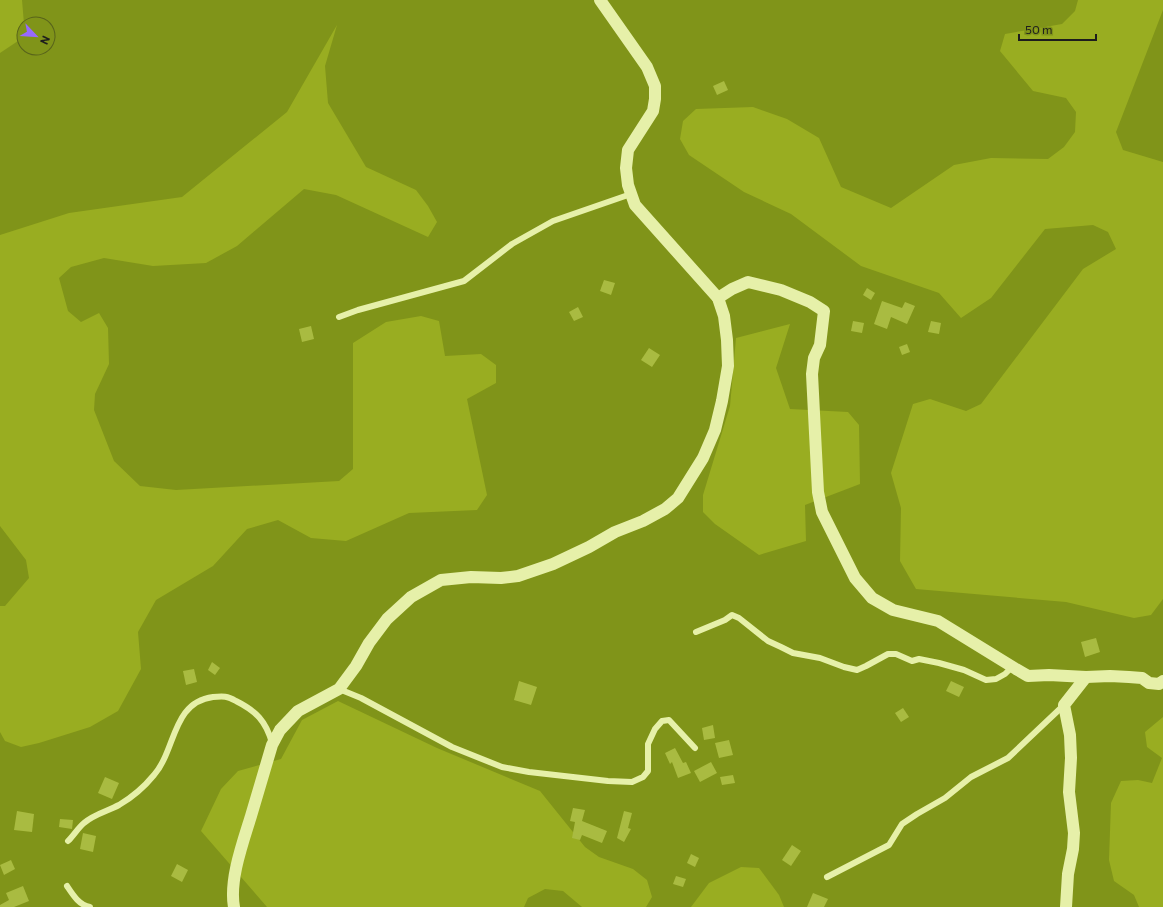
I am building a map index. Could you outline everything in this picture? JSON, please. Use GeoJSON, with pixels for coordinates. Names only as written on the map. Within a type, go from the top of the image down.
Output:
{"type":"FeatureCollection","features":[{"type":"Feature","properties":{"kind":"street"},"geometry":{"type":"LineString","coordinates":[[234,907],[234,883],[239,854],[272,745],[280,730],[298,711],[339,689],[350,676],[369,644],[387,619],[411,597],[441,580],[471,577],[501,578],[518,576],[553,564],[589,547],[615,532],[643,521],[665,509],[678,498],[703,458],[715,430],[728,366],[728,340],[724,316],[718,298],[635,205],[628,185],[626,168],[628,150],[653,111],[655,86],[647,67],[600,0]]}},
{"type":"Feature","properties":{"kind":"street"},"geometry":{"type":"LineString","coordinates":[[718,298],[732,289],[748,282],[781,290],[810,302],[824,311],[820,345],[814,358],[812,374],[818,492],[822,512],[854,578],[872,598],[894,610],[938,621],[1028,676],[1049,674],[1086,677],[1110,676],[1142,678],[1149,683],[1159,684],[1163,681]]}},
{"type":"Feature","properties":{"kind":"street"},"geometry":{"type":"LineString","coordinates":[[1066,907],[1068,874],[1073,849],[1074,833],[1068,792],[1071,758],[1070,735],[1064,705],[1086,677]]}},
{"type":"Feature","properties":{"kind":"lane"},"geometry":{"type":"LineString","coordinates":[[338,317],[358,310],[464,281],[512,244],[553,221],[631,194]]}},
{"type":"Feature","properties":{"kind":"lane"},"geometry":{"type":"LineString","coordinates":[[696,632],[725,620],[732,615],[739,618],[768,641],[793,653],[820,658],[857,670],[888,654],[900,656],[912,661],[919,659],[939,662],[964,670],[986,680],[996,679],[1005,674],[1012,667]]}},
{"type":"Feature","properties":{"kind":"lane"},"geometry":{"type":"LineString","coordinates":[[339,689],[361,698],[452,747],[502,767],[529,772],[608,781],[632,782],[643,777],[648,771],[648,744],[655,729],[662,721],[669,720],[695,748]]}},
{"type":"Feature","properties":{"kind":"lane"},"geometry":{"type":"LineString","coordinates":[[68,841],[85,822],[120,805],[154,775],[163,762],[174,731],[187,710],[204,698],[226,696],[258,714],[268,730],[272,745]]}},
{"type":"Feature","properties":{"kind":"lane"},"geometry":{"type":"LineString","coordinates":[[827,877],[890,845],[902,824],[945,798],[972,777],[1008,758],[1064,705]]}},
{"type":"Feature","properties":{"kind":"lane"},"geometry":{"type":"LineString","coordinates":[[67,886],[76,899],[90,907]]}},
{"type":"Feature","properties":{"kind":"green space"},"geometry":{"type":"Polygon","coordinates":[[[0,0],[22,0],[23,16],[16,16],[16,42],[0,53],[0,0]]]}},
{"type":"Feature","properties":{"kind":"green space"},"geometry":{"type":"Polygon","coordinates":[[[1078,0],[1163,0],[1163,10],[1116,132],[1123,150],[1163,162],[1163,599],[1151,615],[1134,618],[1066,602],[916,589],[900,561],[901,508],[891,473],[913,404],[930,399],[966,411],[981,404],[1083,269],[1116,249],[1108,232],[1093,225],[1045,229],[991,298],[961,318],[939,293],[861,266],[791,214],[744,192],[689,155],[680,139],[683,121],[696,109],[753,107],[787,119],[819,138],[841,187],[891,208],[954,165],[991,158],[1048,159],[1064,147],[1075,132],[1076,112],[1066,98],[1033,91],[1000,51],[1005,34],[1062,24],[1075,11],[1078,0]]]}},
{"type":"Feature","properties":{"kind":"green space"},"geometry":{"type":"Polygon","coordinates":[[[337,25],[325,66],[328,103],[366,167],[416,190],[428,206],[437,222],[428,237],[336,195],[304,189],[237,246],[206,263],[153,266],[104,258],[71,267],[59,278],[68,311],[81,322],[99,313],[108,328],[109,364],[95,394],[94,410],[114,461],[140,486],[176,490],[339,481],[353,469],[353,343],[386,322],[421,316],[439,321],[445,356],[481,354],[496,365],[496,383],[467,399],[487,495],[477,510],[409,513],[346,541],[311,538],[278,520],[247,529],[213,566],[156,600],[138,632],[141,669],[118,711],[90,727],[39,743],[21,747],[5,741],[0,732],[0,606],[5,606],[29,578],[26,560],[0,526],[0,235],[69,213],[182,197],[287,112],[337,25]]]}},
{"type":"Feature","properties":{"kind":"green space"},"geometry":{"type":"Polygon","coordinates":[[[790,324],[776,368],[790,409],[848,412],[859,425],[860,484],[805,505],[806,541],[759,555],[715,524],[703,512],[703,495],[730,406],[736,338],[790,324]]]}},
{"type":"Feature","properties":{"kind":"green space"},"geometry":{"type":"Polygon","coordinates":[[[338,701],[437,748],[540,791],[585,847],[599,857],[633,869],[647,880],[652,897],[646,907],[582,907],[563,891],[545,889],[528,898],[524,907],[267,907],[201,831],[221,789],[238,771],[281,759],[302,720],[338,701]]]}},
{"type":"Feature","properties":{"kind":"green space"},"geometry":{"type":"Polygon","coordinates":[[[1163,717],[1163,907],[1139,907],[1134,895],[1114,881],[1109,860],[1111,803],[1121,781],[1138,780],[1152,783],[1162,758],[1147,747],[1145,732],[1163,717]]]}},
{"type":"Feature","properties":{"kind":"green space"},"geometry":{"type":"Polygon","coordinates":[[[741,867],[759,868],[779,895],[784,907],[691,907],[709,883],[741,867]]]}},
{"type":"Feature","properties":{"kind":"building"},"geometry":{"type":"Polygon","coordinates":[[[724,81],[728,90],[717,95],[713,86],[724,81]]]}},
{"type":"Feature","properties":{"kind":"building"},"geometry":{"type":"Polygon","coordinates":[[[604,280],[615,283],[611,295],[600,291],[604,280]]]}},
{"type":"Feature","properties":{"kind":"building"},"geometry":{"type":"Polygon","coordinates":[[[867,288],[875,293],[871,300],[863,295],[867,288]]]}},
{"type":"Feature","properties":{"kind":"building"},"geometry":{"type":"Polygon","coordinates":[[[882,301],[902,308],[905,302],[915,306],[907,324],[891,317],[887,329],[874,324],[882,301]]]}},
{"type":"Feature","properties":{"kind":"building"},"geometry":{"type":"Polygon","coordinates":[[[578,307],[583,317],[574,321],[569,312],[578,307]]]}},
{"type":"Feature","properties":{"kind":"building"},"geometry":{"type":"Polygon","coordinates":[[[853,321],[864,323],[862,333],[851,331],[853,321]]]}},
{"type":"Feature","properties":{"kind":"building"},"geometry":{"type":"Polygon","coordinates":[[[931,321],[941,323],[939,334],[928,332],[931,321]]]}},
{"type":"Feature","properties":{"kind":"building"},"geometry":{"type":"Polygon","coordinates":[[[311,326],[314,339],[302,342],[299,329],[311,326]]]}},
{"type":"Feature","properties":{"kind":"building"},"geometry":{"type":"Polygon","coordinates":[[[907,344],[910,352],[902,355],[899,347],[907,344]]]}},
{"type":"Feature","properties":{"kind":"building"},"geometry":{"type":"Polygon","coordinates":[[[649,348],[660,355],[652,367],[641,360],[649,348]]]}},
{"type":"Feature","properties":{"kind":"building"},"geometry":{"type":"Polygon","coordinates":[[[1096,638],[1100,652],[1085,657],[1081,642],[1096,638]]]}},
{"type":"Feature","properties":{"kind":"building"},"geometry":{"type":"Polygon","coordinates":[[[212,662],[220,668],[215,675],[208,670],[212,662]]]}},
{"type":"Feature","properties":{"kind":"building"},"geometry":{"type":"Polygon","coordinates":[[[194,669],[197,682],[186,685],[183,671],[194,669]]]}},
{"type":"Feature","properties":{"kind":"building"},"geometry":{"type":"Polygon","coordinates":[[[519,681],[537,687],[531,705],[514,700],[519,681]]]}},
{"type":"Feature","properties":{"kind":"building"},"geometry":{"type":"Polygon","coordinates":[[[951,681],[964,687],[959,697],[946,691],[951,681]]]}},
{"type":"Feature","properties":{"kind":"building"},"geometry":{"type":"Polygon","coordinates":[[[903,708],[909,717],[901,722],[895,713],[903,708]]]}},
{"type":"Feature","properties":{"kind":"building"},"geometry":{"type":"Polygon","coordinates":[[[713,725],[715,738],[704,740],[702,728],[713,725]]]}},
{"type":"Feature","properties":{"kind":"building"},"geometry":{"type":"Polygon","coordinates":[[[729,740],[733,755],[719,758],[715,743],[729,740]]]}},
{"type":"Feature","properties":{"kind":"building"},"geometry":{"type":"Polygon","coordinates":[[[675,748],[683,763],[686,762],[691,773],[678,778],[672,762],[670,764],[665,753],[675,748]]]}},
{"type":"Feature","properties":{"kind":"building"},"geometry":{"type":"Polygon","coordinates":[[[711,762],[717,773],[700,782],[694,771],[711,762]]]}},
{"type":"Feature","properties":{"kind":"building"},"geometry":{"type":"Polygon","coordinates":[[[733,775],[735,783],[722,785],[720,777],[733,775]]]}},
{"type":"Feature","properties":{"kind":"building"},"geometry":{"type":"Polygon","coordinates":[[[105,777],[119,783],[112,799],[98,793],[105,777]]]}},
{"type":"Feature","properties":{"kind":"building"},"geometry":{"type":"Polygon","coordinates":[[[573,808],[585,810],[582,821],[607,831],[602,843],[582,835],[580,840],[572,838],[575,822],[570,821],[573,808]]]}},
{"type":"Feature","properties":{"kind":"building"},"geometry":{"type":"Polygon","coordinates":[[[17,811],[34,814],[32,832],[14,830],[17,811]]]}},
{"type":"Feature","properties":{"kind":"building"},"geometry":{"type":"Polygon","coordinates":[[[624,811],[632,813],[628,828],[631,829],[624,842],[617,838],[624,811]]]}},
{"type":"Feature","properties":{"kind":"building"},"geometry":{"type":"Polygon","coordinates":[[[60,819],[73,820],[72,829],[59,827],[60,819]]]}},
{"type":"Feature","properties":{"kind":"building"},"geometry":{"type":"Polygon","coordinates":[[[83,833],[96,836],[93,852],[80,849],[83,833]]]}},
{"type":"Feature","properties":{"kind":"building"},"geometry":{"type":"Polygon","coordinates":[[[792,845],[801,851],[791,866],[782,860],[792,845]]]}},
{"type":"Feature","properties":{"kind":"building"},"geometry":{"type":"Polygon","coordinates":[[[691,854],[699,858],[695,867],[687,863],[691,854]]]}},
{"type":"Feature","properties":{"kind":"building"},"geometry":{"type":"Polygon","coordinates":[[[11,860],[15,869],[4,875],[0,865],[11,860]]]}},
{"type":"Feature","properties":{"kind":"building"},"geometry":{"type":"Polygon","coordinates":[[[177,864],[188,870],[182,882],[171,876],[177,864]]]}},
{"type":"Feature","properties":{"kind":"building"},"geometry":{"type":"Polygon","coordinates":[[[676,876],[686,879],[683,887],[673,884],[676,876]]]}},
{"type":"Feature","properties":{"kind":"building"},"geometry":{"type":"Polygon","coordinates":[[[23,886],[29,901],[14,907],[0,907],[0,905],[9,900],[6,893],[23,886]]]}},
{"type":"Feature","properties":{"kind":"building"},"geometry":{"type":"Polygon","coordinates":[[[813,893],[828,899],[824,907],[807,907],[813,893]]]}}]}
